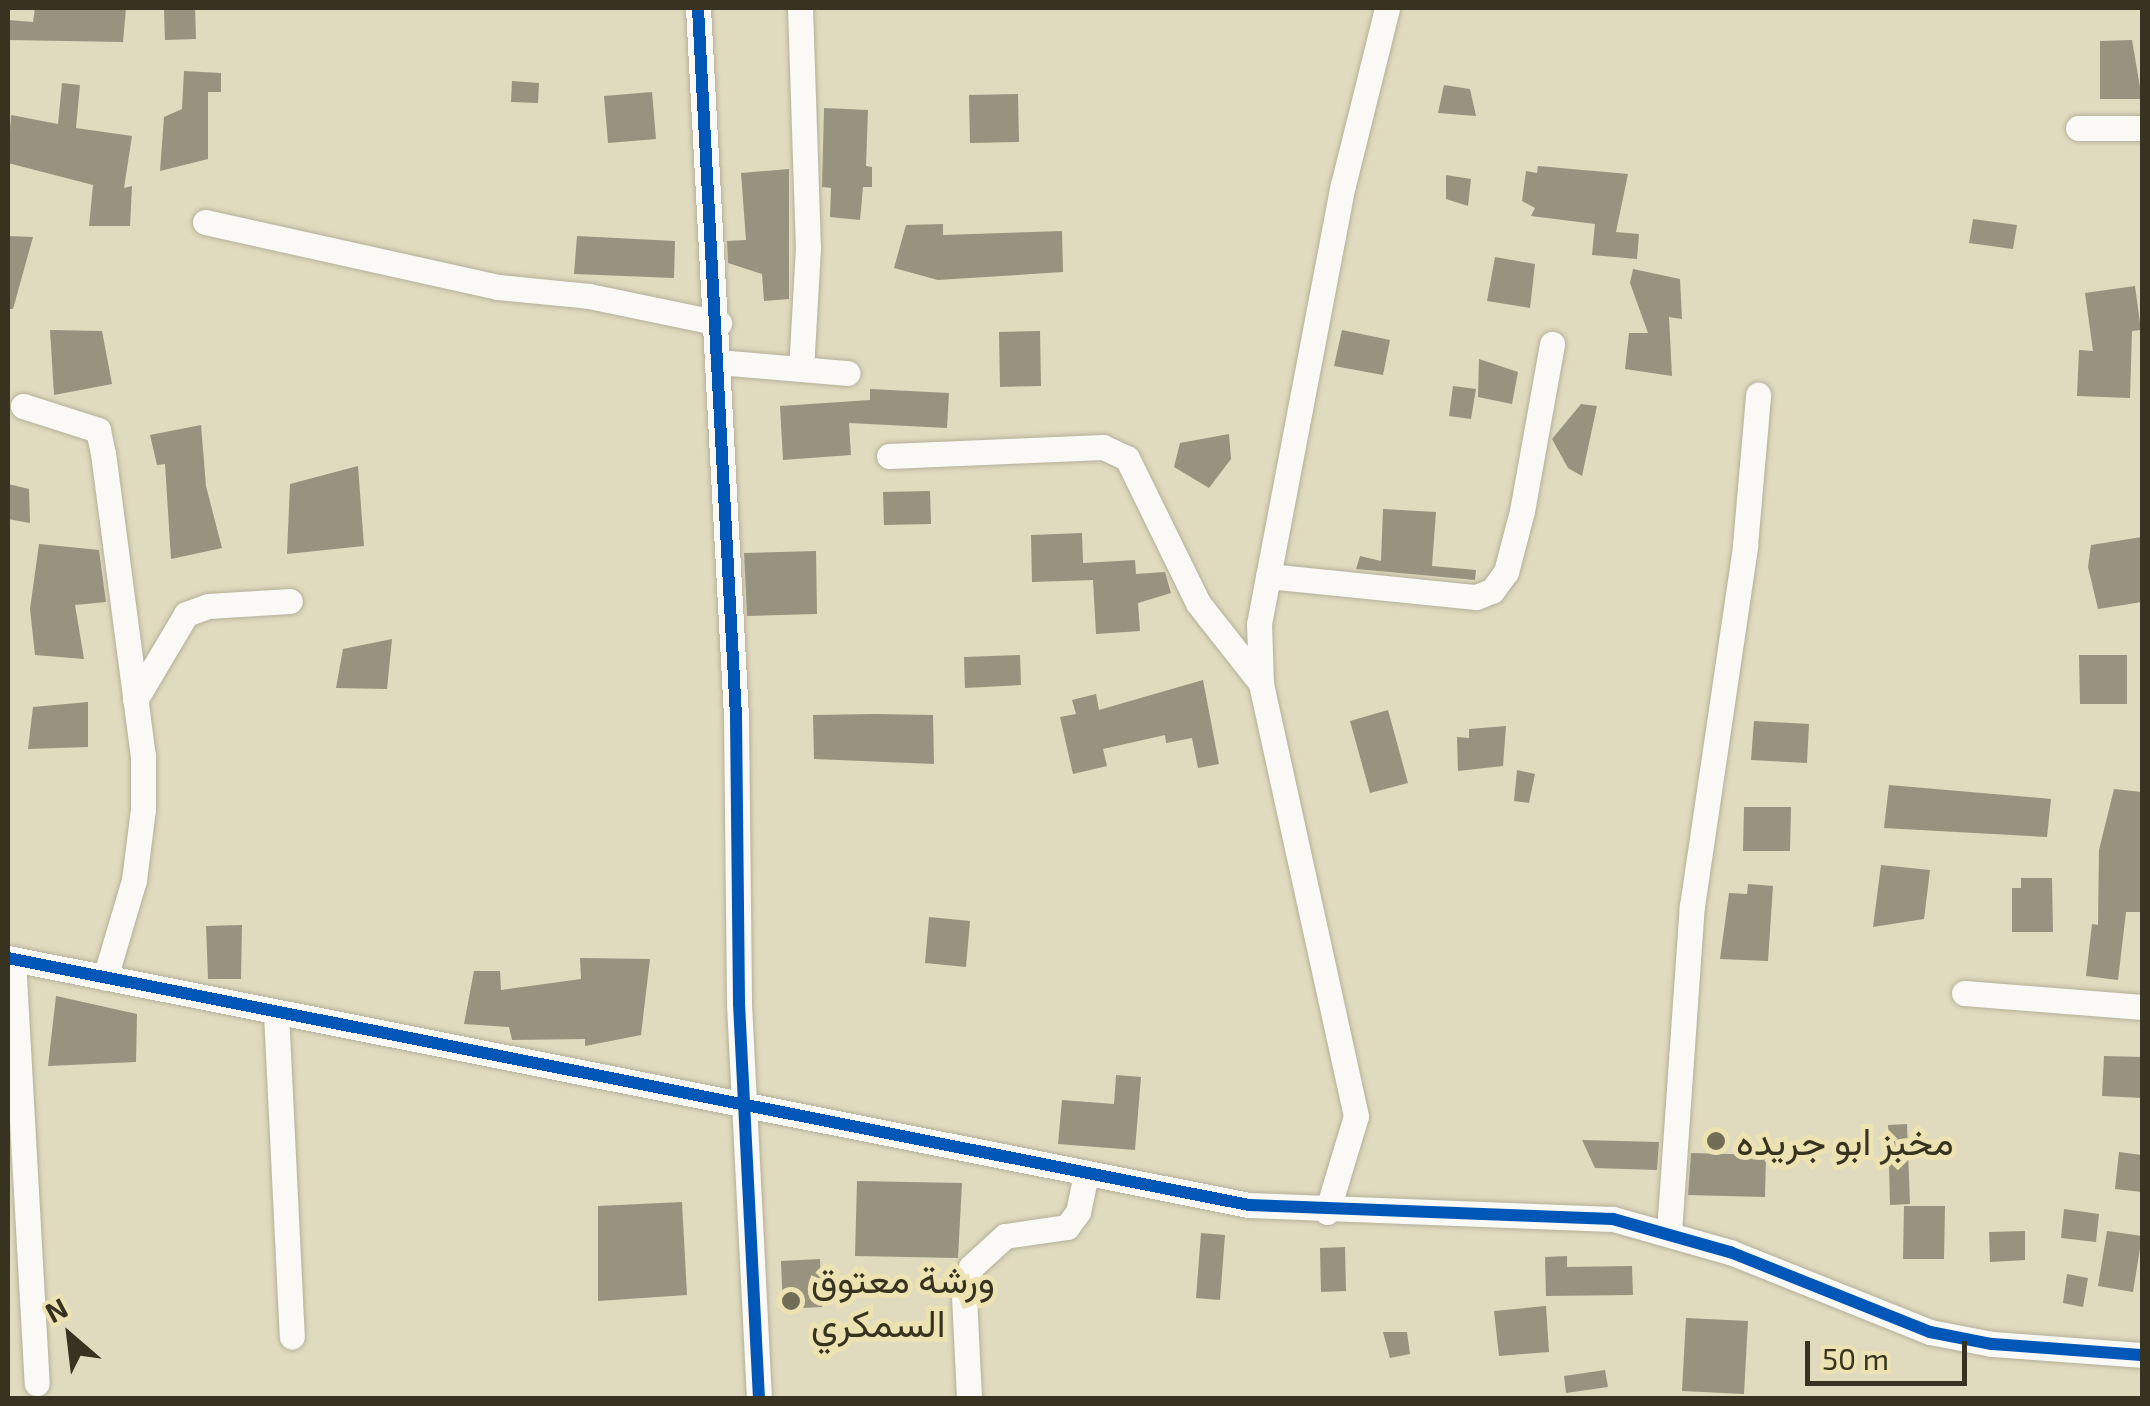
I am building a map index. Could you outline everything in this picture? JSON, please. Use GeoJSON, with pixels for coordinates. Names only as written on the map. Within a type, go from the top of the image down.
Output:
{"type":"FeatureCollection","features":[{"type":"Feature","properties":{"kind":"street"},"geometry":{"type":"LineString","coordinates":[[698,8],[719,324],[744,1108],[759,1398]]}},
{"type":"Feature","properties":{"kind":"street"},"geometry":{"type":"LineString","coordinates":[[800,8],[808,248],[801,369]]}},
{"type":"Feature","properties":{"kind":"street"},"geometry":{"type":"LineString","coordinates":[[1327,1212],[1356,1116],[1261,683],[1260,624],[1343,184],[1387,8]]}},
{"type":"Feature","properties":{"kind":"street"},"geometry":{"type":"LineString","coordinates":[[2078,128],[2142,128]]}},
{"type":"Feature","properties":{"kind":"street"},"geometry":{"type":"LineString","coordinates":[[205,222],[498,288],[590,296],[719,324]]}},
{"type":"Feature","properties":{"kind":"street"},"geometry":{"type":"LineString","coordinates":[[1268,576],[1476,597],[1492,591],[1506,572],[1522,511],[1552,344]]}},
{"type":"Feature","properties":{"kind":"street"},"geometry":{"type":"LineString","coordinates":[[720,362],[848,373]]}},
{"type":"Feature","properties":{"kind":"street"},"geometry":{"type":"LineString","coordinates":[[1669,1232],[1692,906],[1745,545],[1758,394]]}},
{"type":"Feature","properties":{"kind":"street"},"geometry":{"type":"LineString","coordinates":[[24,406],[98,430],[135,700],[143,809],[134,880],[106,978]]}},
{"type":"Feature","properties":{"kind":"street"},"geometry":{"type":"LineString","coordinates":[[889,456],[1103,447],[1127,458],[1198,604],[1261,683]]}},
{"type":"Feature","properties":{"kind":"street"},"geometry":{"type":"LineString","coordinates":[[135,700],[186,614],[208,606],[290,601]]}},
{"type":"Feature","properties":{"kind":"street"},"geometry":{"type":"LineString","coordinates":[[38,1383],[10,959],[1086,1175],[1327,1212],[1613,1219],[1669,1232],[1930,1332],[1992,1344],[2142,1355]]}},
{"type":"Feature","properties":{"kind":"street"},"geometry":{"type":"LineString","coordinates":[[1964,994],[2142,1007]]}},
{"type":"Feature","properties":{"kind":"street"},"geometry":{"type":"LineString","coordinates":[[276,1012],[292,1337]]}},
{"type":"Feature","properties":{"kind":"street"},"geometry":{"type":"LineString","coordinates":[[970,1398],[964,1295],[971,1267],[1006,1236],[1066,1226],[1078,1212],[1086,1175]]}},
{"type":"Feature","properties":{"kind":"building"},"geometry":{"type":"Polygon","coordinates":[[[35,8],[126,8],[123,42],[8,40],[8,20],[33,22],[35,8]]]}},
{"type":"Feature","properties":{"kind":"building"},"geometry":{"type":"Polygon","coordinates":[[[195,8],[196,39],[165,40],[164,9],[195,8]]]}},
{"type":"Feature","properties":{"kind":"building"},"geometry":{"type":"Polygon","coordinates":[[[2132,40],[2142,99],[2100,99],[2100,41],[2132,40]]]}},
{"type":"Feature","properties":{"kind":"building"},"geometry":{"type":"Polygon","coordinates":[[[184,71],[221,73],[221,92],[208,92],[208,159],[160,171],[164,117],[182,109],[184,71]]]}},
{"type":"Feature","properties":{"kind":"building"},"geometry":{"type":"Polygon","coordinates":[[[512,81],[539,83],[538,103],[511,102],[512,81]]]}},
{"type":"Feature","properties":{"kind":"building"},"geometry":{"type":"Polygon","coordinates":[[[62,83],[80,85],[76,128],[132,136],[124,188],[132,186],[130,226],[89,226],[93,185],[8,163],[11,115],[58,124],[62,83]]]}},
{"type":"Feature","properties":{"kind":"building"},"geometry":{"type":"Polygon","coordinates":[[[1444,85],[1470,89],[1476,116],[1438,113],[1444,85]]]}},
{"type":"Feature","properties":{"kind":"building"},"geometry":{"type":"Polygon","coordinates":[[[652,92],[656,139],[608,143],[604,96],[652,92]]]}},
{"type":"Feature","properties":{"kind":"building"},"geometry":{"type":"Polygon","coordinates":[[[1018,94],[1019,142],[970,143],[969,95],[1018,94]]]}},
{"type":"Feature","properties":{"kind":"building"},"geometry":{"type":"Polygon","coordinates":[[[824,108],[868,110],[866,166],[872,167],[872,187],[863,187],[860,220],[830,217],[831,188],[822,187],[824,108]]]}},
{"type":"Feature","properties":{"kind":"building"},"geometry":{"type":"Polygon","coordinates":[[[1538,166],[1628,174],[1616,232],[1639,234],[1637,259],[1592,255],[1595,224],[1531,216],[1535,208],[1522,201],[1526,171],[1537,173],[1538,166]]]}},
{"type":"Feature","properties":{"kind":"building"},"geometry":{"type":"Polygon","coordinates":[[[789,169],[789,299],[764,301],[762,274],[728,263],[727,241],[746,240],[741,173],[789,169]]]}},
{"type":"Feature","properties":{"kind":"building"},"geometry":{"type":"Polygon","coordinates":[[[1446,175],[1471,179],[1468,206],[1446,199],[1446,175]]]}},
{"type":"Feature","properties":{"kind":"building"},"geometry":{"type":"Polygon","coordinates":[[[1973,219],[2017,225],[2013,249],[1969,243],[1973,219]]]}},
{"type":"Feature","properties":{"kind":"building"},"geometry":{"type":"Polygon","coordinates":[[[943,224],[943,235],[1062,231],[1063,272],[938,280],[894,268],[906,225],[943,224]]]}},
{"type":"Feature","properties":{"kind":"building"},"geometry":{"type":"Polygon","coordinates":[[[8,236],[33,237],[13,309],[8,309],[8,236]]]}},
{"type":"Feature","properties":{"kind":"building"},"geometry":{"type":"Polygon","coordinates":[[[577,236],[675,241],[674,278],[574,274],[577,236]]]}},
{"type":"Feature","properties":{"kind":"building"},"geometry":{"type":"Polygon","coordinates":[[[1495,257],[1535,264],[1530,308],[1487,301],[1495,257]]]}},
{"type":"Feature","properties":{"kind":"building"},"geometry":{"type":"Polygon","coordinates":[[[1633,269],[1680,279],[1682,319],[1669,317],[1672,376],[1625,369],[1629,333],[1648,333],[1630,283],[1633,269]]]}},
{"type":"Feature","properties":{"kind":"building"},"geometry":{"type":"Polygon","coordinates":[[[2135,286],[2141,330],[2132,331],[2130,398],[2077,396],[2079,350],[2093,351],[2085,293],[2135,286]]]}},
{"type":"Feature","properties":{"kind":"building"},"geometry":{"type":"Polygon","coordinates":[[[50,330],[102,331],[112,384],[54,395],[50,330]]]}},
{"type":"Feature","properties":{"kind":"building"},"geometry":{"type":"Polygon","coordinates":[[[1342,330],[1390,340],[1383,375],[1334,366],[1342,330]]]}},
{"type":"Feature","properties":{"kind":"building"},"geometry":{"type":"Polygon","coordinates":[[[1040,331],[1041,386],[1000,387],[999,332],[1040,331]]]}},
{"type":"Feature","properties":{"kind":"building"},"geometry":{"type":"Polygon","coordinates":[[[1479,359],[1518,372],[1512,404],[1478,397],[1479,359]]]}},
{"type":"Feature","properties":{"kind":"building"},"geometry":{"type":"Polygon","coordinates":[[[1453,386],[1476,389],[1471,419],[1449,416],[1453,386]]]}},
{"type":"Feature","properties":{"kind":"building"},"geometry":{"type":"Polygon","coordinates":[[[870,389],[949,393],[947,428],[849,423],[851,455],[783,460],[780,406],[870,400],[870,389]]]}},
{"type":"Feature","properties":{"kind":"building"},"geometry":{"type":"Polygon","coordinates":[[[1581,404],[1597,406],[1582,476],[1568,468],[1552,439],[1581,404]]]}},
{"type":"Feature","properties":{"kind":"building"},"geometry":{"type":"Polygon","coordinates":[[[201,425],[206,486],[222,548],[171,559],[165,464],[157,465],[150,435],[201,425]]]}},
{"type":"Feature","properties":{"kind":"building"},"geometry":{"type":"Polygon","coordinates":[[[1229,434],[1231,459],[1209,488],[1174,467],[1180,443],[1229,434]]]}},
{"type":"Feature","properties":{"kind":"building"},"geometry":{"type":"Polygon","coordinates":[[[358,466],[364,546],[287,554],[290,484],[358,466]]]}},
{"type":"Feature","properties":{"kind":"building"},"geometry":{"type":"Polygon","coordinates":[[[8,484],[29,489],[30,523],[8,519],[8,484]]]}},
{"type":"Feature","properties":{"kind":"building"},"geometry":{"type":"Polygon","coordinates":[[[930,491],[931,524],[884,525],[883,492],[930,491]]]}},
{"type":"Feature","properties":{"kind":"building"},"geometry":{"type":"Polygon","coordinates":[[[1383,509],[1436,512],[1432,566],[1476,570],[1475,580],[1356,569],[1360,556],[1381,561],[1383,509]]]}},
{"type":"Feature","properties":{"kind":"building"},"geometry":{"type":"Polygon","coordinates":[[[1082,533],[1083,563],[1135,560],[1136,574],[1165,572],[1171,593],[1138,603],[1140,631],[1096,634],[1093,580],[1032,582],[1031,535],[1082,533]]]}},
{"type":"Feature","properties":{"kind":"building"},"geometry":{"type":"Polygon","coordinates":[[[2142,537],[2142,602],[2098,609],[2088,567],[2091,545],[2142,537]]]}},
{"type":"Feature","properties":{"kind":"building"},"geometry":{"type":"Polygon","coordinates":[[[39,544],[99,550],[106,602],[75,605],[84,659],[35,655],[30,609],[39,544]]]}},
{"type":"Feature","properties":{"kind":"building"},"geometry":{"type":"Polygon","coordinates":[[[816,551],[817,614],[747,616],[744,553],[816,551]]]}},
{"type":"Feature","properties":{"kind":"building"},"geometry":{"type":"Polygon","coordinates":[[[392,639],[387,689],[336,688],[343,649],[392,639]]]}},
{"type":"Feature","properties":{"kind":"building"},"geometry":{"type":"Polygon","coordinates":[[[1020,655],[1021,685],[965,688],[964,657],[1020,655]]]}},
{"type":"Feature","properties":{"kind":"building"},"geometry":{"type":"Polygon","coordinates":[[[2079,655],[2127,655],[2127,704],[2080,704],[2079,655]]]}},
{"type":"Feature","properties":{"kind":"building"},"geometry":{"type":"Polygon","coordinates":[[[1203,680],[1219,764],[1198,768],[1192,738],[1166,743],[1165,735],[1103,749],[1107,766],[1073,774],[1060,717],[1076,714],[1072,700],[1096,694],[1099,710],[1203,680]]]}},
{"type":"Feature","properties":{"kind":"building"},"geometry":{"type":"Polygon","coordinates":[[[88,702],[88,747],[28,749],[33,707],[88,702]]]}},
{"type":"Feature","properties":{"kind":"building"},"geometry":{"type":"Polygon","coordinates":[[[1388,710],[1408,783],[1370,793],[1350,721],[1388,710]]]}},
{"type":"Feature","properties":{"kind":"building"},"geometry":{"type":"Polygon","coordinates":[[[813,715],[933,715],[934,764],[814,759],[813,715]]]}},
{"type":"Feature","properties":{"kind":"building"},"geometry":{"type":"Polygon","coordinates":[[[1754,721],[1809,724],[1807,763],[1751,760],[1754,721]]]}},
{"type":"Feature","properties":{"kind":"building"},"geometry":{"type":"Polygon","coordinates":[[[1506,726],[1503,766],[1458,771],[1457,737],[1469,738],[1469,729],[1506,726]]]}},
{"type":"Feature","properties":{"kind":"building"},"geometry":{"type":"Polygon","coordinates":[[[1517,770],[1535,774],[1529,803],[1514,801],[1517,770]]]}},
{"type":"Feature","properties":{"kind":"building"},"geometry":{"type":"Polygon","coordinates":[[[1889,785],[2051,799],[2047,837],[1884,828],[1889,785]]]}},
{"type":"Feature","properties":{"kind":"building"},"geometry":{"type":"Polygon","coordinates":[[[2114,789],[2142,792],[2142,912],[2126,912],[2118,980],[2086,976],[2092,924],[2098,925],[2099,850],[2114,789]]]}},
{"type":"Feature","properties":{"kind":"building"},"geometry":{"type":"Polygon","coordinates":[[[1744,807],[1791,807],[1790,851],[1743,851],[1744,807]]]}},
{"type":"Feature","properties":{"kind":"building"},"geometry":{"type":"Polygon","coordinates":[[[1881,865],[1930,870],[1924,919],[1873,927],[1881,865]]]}},
{"type":"Feature","properties":{"kind":"building"},"geometry":{"type":"Polygon","coordinates":[[[2021,878],[2052,878],[2053,932],[2012,932],[2012,888],[2021,888],[2021,878]]]}},
{"type":"Feature","properties":{"kind":"building"},"geometry":{"type":"Polygon","coordinates":[[[1748,884],[1773,886],[1768,961],[1720,959],[1729,893],[1747,894],[1748,884]]]}},
{"type":"Feature","properties":{"kind":"building"},"geometry":{"type":"Polygon","coordinates":[[[929,917],[970,921],[966,967],[925,963],[929,917]]]}},
{"type":"Feature","properties":{"kind":"building"},"geometry":{"type":"Polygon","coordinates":[[[242,925],[241,979],[208,979],[206,926],[242,925]]]}},
{"type":"Feature","properties":{"kind":"building"},"geometry":{"type":"Polygon","coordinates":[[[580,958],[650,959],[641,1035],[585,1046],[585,1039],[512,1040],[509,1027],[464,1024],[474,971],[500,971],[501,990],[581,979],[580,958]]]}},
{"type":"Feature","properties":{"kind":"building"},"geometry":{"type":"Polygon","coordinates":[[[56,996],[137,1014],[136,1062],[48,1066],[56,996]]]}},
{"type":"Feature","properties":{"kind":"building"},"geometry":{"type":"Polygon","coordinates":[[[2104,1056],[2142,1057],[2142,1098],[2102,1096],[2104,1056]]]}},
{"type":"Feature","properties":{"kind":"building"},"geometry":{"type":"Polygon","coordinates":[[[1116,1075],[1141,1077],[1135,1150],[1058,1144],[1062,1100],[1114,1104],[1116,1075]]]}},
{"type":"Feature","properties":{"kind":"building"},"geometry":{"type":"Polygon","coordinates":[[[1907,1124],[1910,1204],[1890,1205],[1888,1125],[1907,1124]]]}},
{"type":"Feature","properties":{"kind":"building"},"geometry":{"type":"Polygon","coordinates":[[[1582,1140],[1659,1142],[1657,1170],[1595,1168],[1582,1140]]]}},
{"type":"Feature","properties":{"kind":"building"},"geometry":{"type":"Polygon","coordinates":[[[2119,1152],[2142,1155],[2142,1192],[2115,1189],[2119,1152]]]}},
{"type":"Feature","properties":{"kind":"building"},"geometry":{"type":"Polygon","coordinates":[[[1691,1153],[1766,1155],[1765,1197],[1688,1195],[1691,1153]]]}},
{"type":"Feature","properties":{"kind":"building"},"geometry":{"type":"Polygon","coordinates":[[[857,1181],[962,1183],[958,1258],[855,1256],[857,1181]]]}},
{"type":"Feature","properties":{"kind":"building"},"geometry":{"type":"Polygon","coordinates":[[[682,1202],[687,1295],[598,1301],[598,1206],[682,1202]]]}},
{"type":"Feature","properties":{"kind":"building"},"geometry":{"type":"Polygon","coordinates":[[[1904,1206],[1945,1206],[1944,1259],[1903,1259],[1904,1206]]]}},
{"type":"Feature","properties":{"kind":"building"},"geometry":{"type":"Polygon","coordinates":[[[2064,1209],[2099,1214],[2096,1242],[2061,1238],[2064,1209]]]}},
{"type":"Feature","properties":{"kind":"building"},"geometry":{"type":"Polygon","coordinates":[[[2025,1231],[2025,1260],[1990,1262],[1989,1232],[2025,1231]]]}},
{"type":"Feature","properties":{"kind":"building"},"geometry":{"type":"Polygon","coordinates":[[[2107,1231],[2142,1236],[2133,1292],[2098,1286],[2107,1231]]]}},
{"type":"Feature","properties":{"kind":"building"},"geometry":{"type":"Polygon","coordinates":[[[1201,1233],[1225,1235],[1220,1300],[1196,1298],[1201,1233]]]}},
{"type":"Feature","properties":{"kind":"building"},"geometry":{"type":"Polygon","coordinates":[[[1345,1247],[1346,1291],[1321,1292],[1320,1248],[1345,1247]]]}},
{"type":"Feature","properties":{"kind":"building"},"geometry":{"type":"Polygon","coordinates":[[[1567,1256],[1567,1267],[1632,1266],[1633,1295],[1546,1296],[1545,1257],[1567,1256]]]}},
{"type":"Feature","properties":{"kind":"building"},"geometry":{"type":"Polygon","coordinates":[[[820,1259],[822,1307],[783,1309],[781,1261],[820,1259]]]}},
{"type":"Feature","properties":{"kind":"building"},"geometry":{"type":"Polygon","coordinates":[[[2067,1274],[2088,1278],[2083,1307],[2063,1303],[2067,1274]]]}},
{"type":"Feature","properties":{"kind":"building"},"geometry":{"type":"Polygon","coordinates":[[[1546,1306],[1549,1352],[1499,1356],[1494,1311],[1546,1306]]]}},
{"type":"Feature","properties":{"kind":"building"},"geometry":{"type":"Polygon","coordinates":[[[1686,1318],[1748,1321],[1744,1394],[1682,1391],[1686,1318]]]}},
{"type":"Feature","properties":{"kind":"building"},"geometry":{"type":"Polygon","coordinates":[[[1383,1332],[1407,1332],[1410,1354],[1390,1358],[1383,1332]]]}},
{"type":"Feature","properties":{"kind":"building"},"geometry":{"type":"Polygon","coordinates":[[[1605,1370],[1608,1387],[1566,1393],[1564,1376],[1605,1370]]]}},
{"type":"Feature","properties":{"kind":"cycle path"},"geometry":{"type":"LineString","coordinates":[[698,8],[736,716],[739,1004],[759,1398]]}},
{"type":"Feature","properties":{"kind":"cycle path"},"geometry":{"type":"LineString","coordinates":[[8,958],[1249,1205],[1613,1219],[1730,1252],[1930,1332],[1992,1344],[2142,1355]]}},
{"type":"Feature","properties":{"kind":"place","name":"مخبز ابو جريده"},"geometry":{"type":"Point","coordinates":[1716,1141]}},
{"type":"Feature","properties":{"kind":"place","name":"ورشة معتوق السمكري"},"geometry":{"type":"Point","coordinates":[791,1301]}}]}
